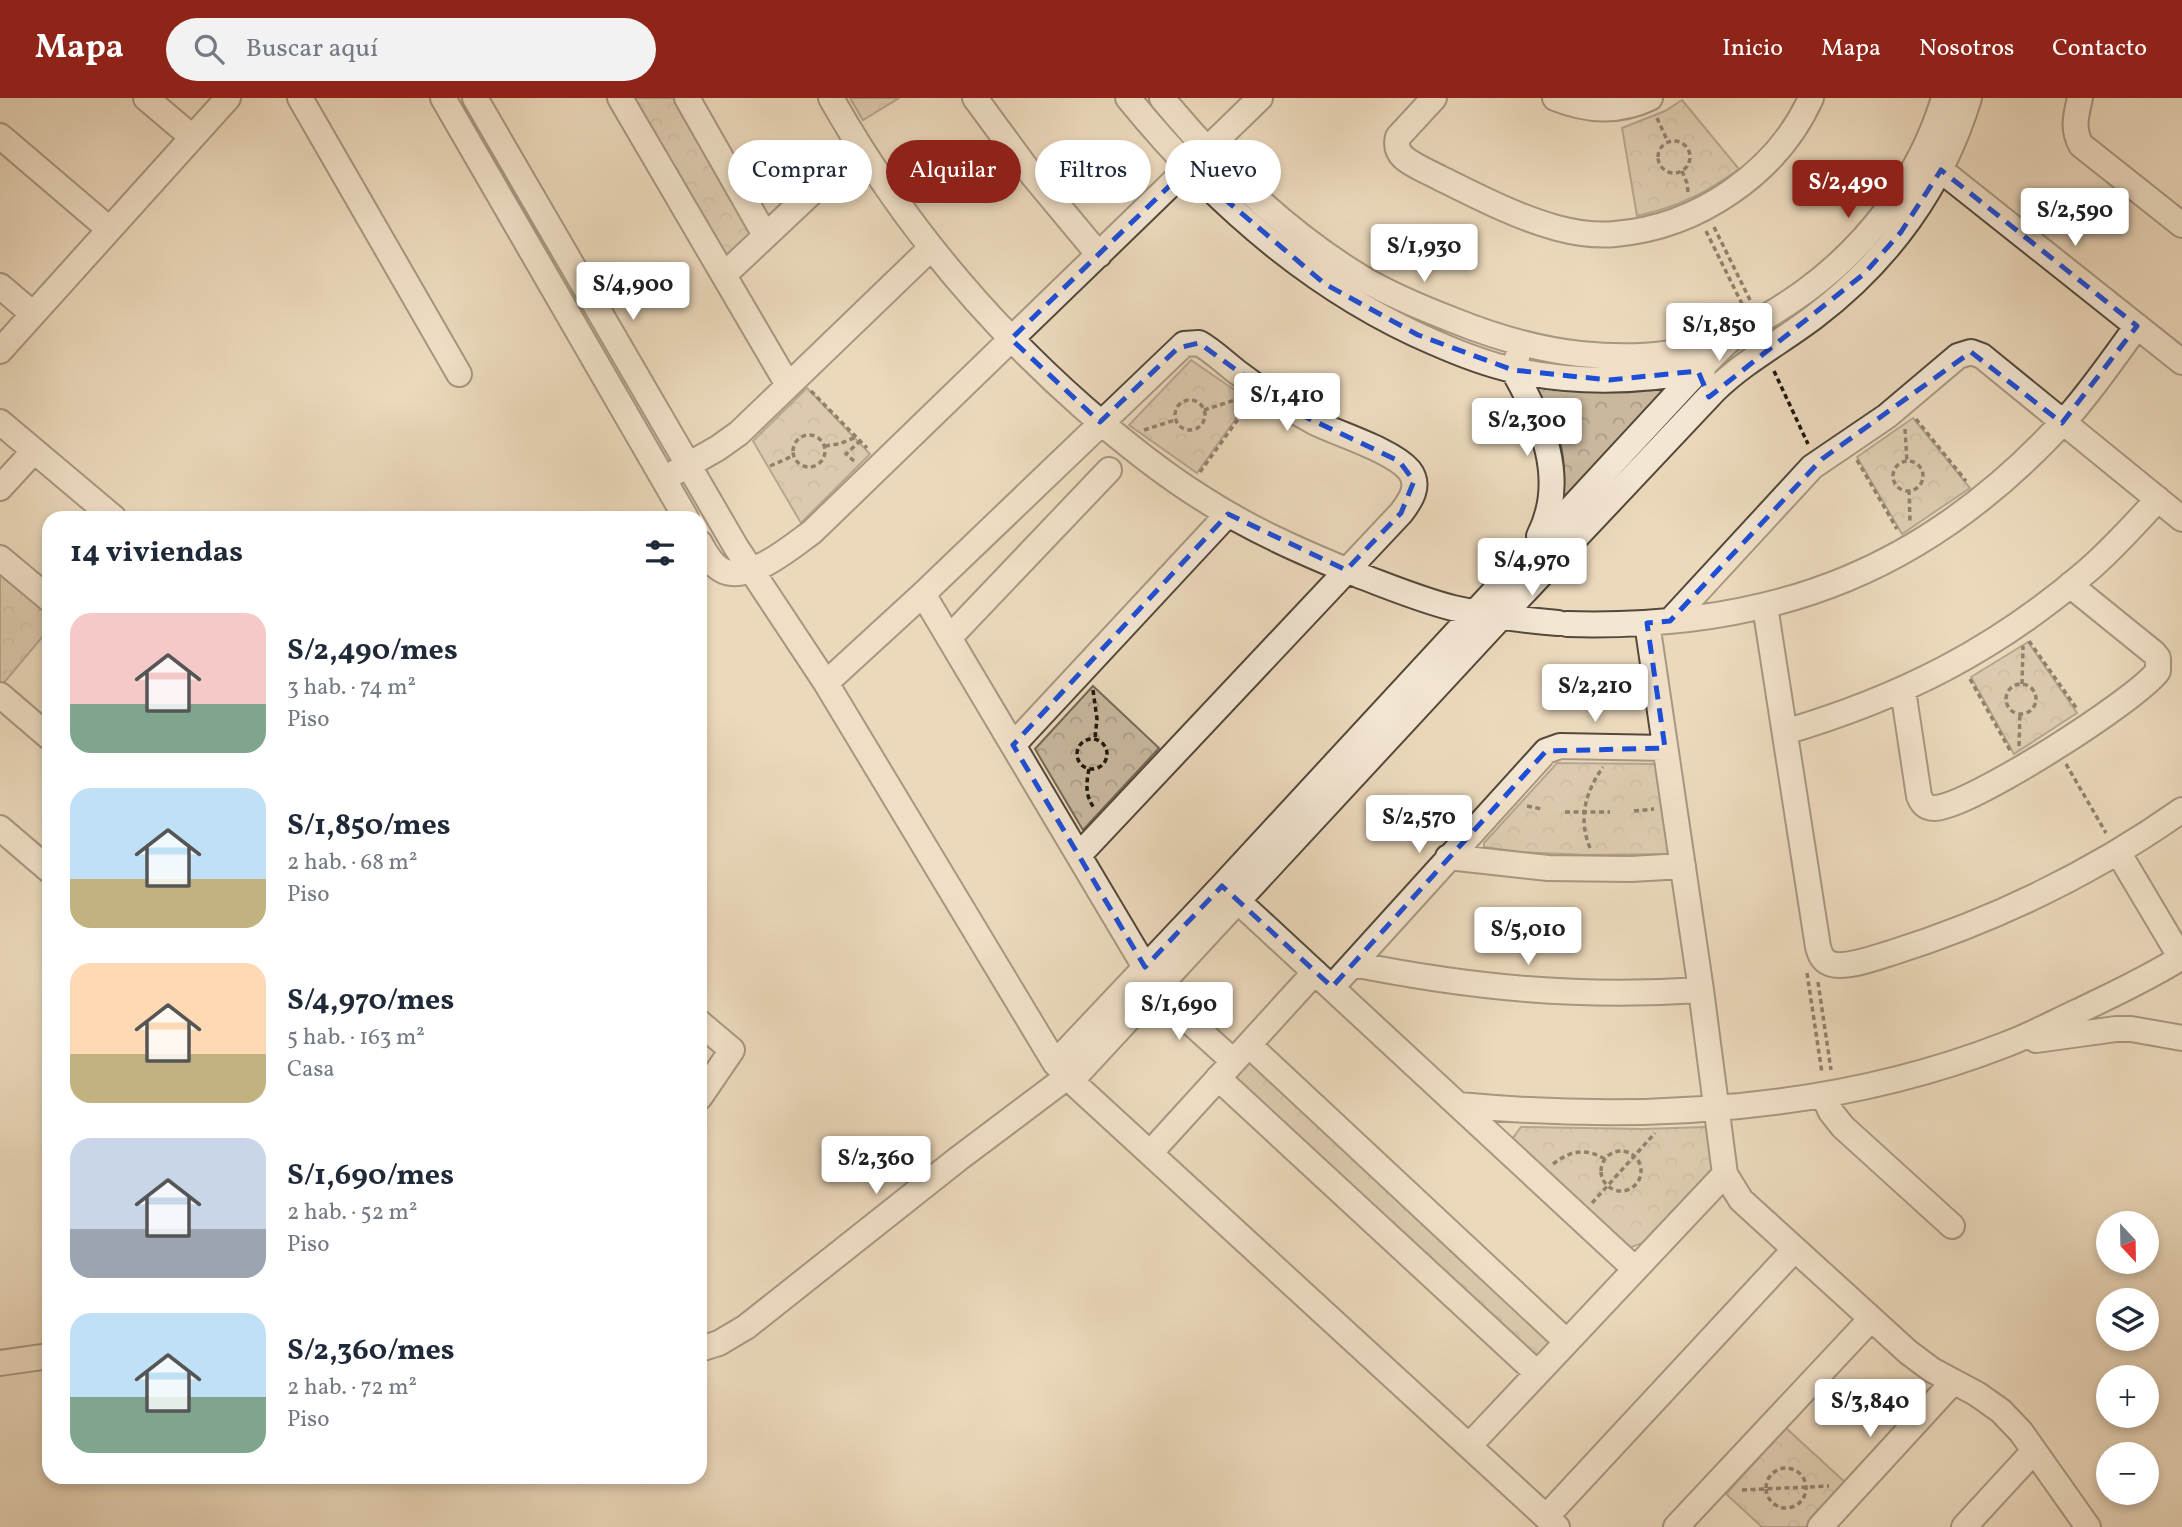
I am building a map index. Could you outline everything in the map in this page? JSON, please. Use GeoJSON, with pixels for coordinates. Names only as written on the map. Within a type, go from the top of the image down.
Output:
{"type":"FeatureCollection","features":[{"type":"Feature","properties":{"kind":"street"},"geometry":{"type":"LineString","coordinates":[[146,98],[192,137]]}},
{"type":"Feature","properties":{"kind":"street"},"geometry":{"type":"LineString","coordinates":[[0,351],[228,98]]}},
{"type":"Feature","properties":{"kind":"street"},"geometry":{"type":"LineString","coordinates":[[300,98],[459,374]]}},
{"type":"Feature","properties":{"kind":"street"},"geometry":{"type":"LineString","coordinates":[[443,98],[682,511]]}},
{"type":"Feature","properties":{"kind":"street"},"geometry":{"type":"LineString","coordinates":[[475,98],[751,571],[826,683],[1064,1074],[1551,1522],[1794,1250]]}},
{"type":"Feature","properties":{"kind":"street"},"geometry":{"type":"LineString","coordinates":[[621,98],[724,275],[792,380]]}},
{"type":"Feature","properties":{"kind":"street"},"geometry":{"type":"LineString","coordinates":[[687,98],[765,234]]}},
{"type":"Feature","properties":{"kind":"street"},"geometry":{"type":"LineString","coordinates":[[831,98],[856,140]]}},
{"type":"Feature","properties":{"kind":"street"},"geometry":{"type":"LineString","coordinates":[[975,98],[1025,166],[1099,255]]}},
{"type":"Feature","properties":{"kind":"street"},"geometry":{"type":"LineString","coordinates":[[1128,98],[1165,141]]}},
{"type":"Feature","properties":{"kind":"street"},"geometry":{"type":"LineString","coordinates":[[1162,98],[1199,140]]}},
{"type":"Feature","properties":{"kind":"street"},"geometry":{"type":"LineString","coordinates":[[1216,140],[1260,98]]}},
{"type":"Feature","properties":{"kind":"street"},"geometry":{"type":"LineString","coordinates":[[1555,98],[1582,107],[1613,110],[1650,98]]}},
{"type":"Feature","properties":{"kind":"street"},"geometry":{"type":"LineString","coordinates":[[1425,101],[1398,138],[1397,148],[1403,156],[1474,195],[1541,223],[1576,232],[1614,234],[1701,219],[1766,163],[1793,130],[1811,98]]}},
{"type":"Feature","properties":{"kind":"street"},"geometry":{"type":"LineString","coordinates":[[1064,1074],[1145,967],[1230,893],[1502,617],[1704,402],[1735,372],[1815,317],[1865,273],[1901,232],[1929,191],[1931,163],[1944,98]]}},
{"type":"Feature","properties":{"kind":"street"},"geometry":{"type":"LineString","coordinates":[[707,1347],[746,1327],[958,1159],[1064,1074],[1155,990],[1230,893],[1474,612],[1720,349],[1741,331],[1800,294],[1847,255],[1898,194],[1931,163],[1962,122],[1969,98]]}},
{"type":"Feature","properties":{"kind":"street"},"geometry":{"type":"LineString","coordinates":[[2080,98],[2075,132],[2081,145],[2182,225]]}},
{"type":"Feature","properties":{"kind":"street"},"geometry":{"type":"LineString","coordinates":[[0,136],[109,229]]}},
{"type":"Feature","properties":{"kind":"street"},"geometry":{"type":"LineString","coordinates":[[1931,163],[2182,362]]}},
{"type":"Feature","properties":{"kind":"street"},"geometry":{"type":"LineString","coordinates":[[872,165],[932,248],[1011,339],[1100,422],[1188,489],[1228,514],[1282,542],[1346,570],[1404,592],[1502,617],[1563,624],[1659,622],[1765,606],[1841,582],[1909,549],[1945,527],[2015,470],[2088,393],[2137,326]]}},
{"type":"Feature","properties":{"kind":"street"},"geometry":{"type":"LineString","coordinates":[[707,554],[722,571],[737,575],[751,571],[779,555],[812,532],[1165,190]]}},
{"type":"Feature","properties":{"kind":"street"},"geometry":{"type":"LineString","coordinates":[[724,275],[799,203]]}},
{"type":"Feature","properties":{"kind":"street"},"geometry":{"type":"LineString","coordinates":[[1226,203],[1269,242],[1325,284],[1384,319],[1477,359],[1513,370],[1568,378],[1651,378],[1698,371],[1761,354]]}},
{"type":"Feature","properties":{"kind":"street"},"geometry":{"type":"LineString","coordinates":[[1262,203],[1287,225],[1363,279],[1441,316],[1521,344],[1593,355],[1643,355],[1702,346],[1741,331]]}},
{"type":"Feature","properties":{"kind":"street"},"geometry":{"type":"LineString","coordinates":[[663,479],[739,433],[932,248]]}},
{"type":"Feature","properties":{"kind":"street"},"geometry":{"type":"LineString","coordinates":[[0,286],[33,314]]}},
{"type":"Feature","properties":{"kind":"street"},"geometry":{"type":"LineString","coordinates":[[826,683],[923,594],[1178,348],[1191,342],[1207,348],[1258,391],[1315,423],[1388,455],[1408,468],[1415,488],[1407,505],[1079,855]]}},
{"type":"Feature","properties":{"kind":"street"},"geometry":{"type":"LineString","coordinates":[[1521,344],[1513,370],[1545,438],[1552,469],[1547,514],[1533,549]]}},
{"type":"Feature","properties":{"kind":"street"},"geometry":{"type":"LineString","coordinates":[[1681,351],[1698,371],[1704,402]]}},
{"type":"Feature","properties":{"kind":"street"},"geometry":{"type":"LineString","coordinates":[[2088,1527],[2012,1421],[1977,1394],[1920,1362],[1870,1320],[1741,1200],[1725,1174],[1665,748],[1659,622],[1812,467],[1904,403],[1952,360],[1964,353],[1971,352],[1982,356],[2182,519]]}},
{"type":"Feature","properties":{"kind":"street"},"geometry":{"type":"LineString","coordinates":[[0,422],[106,511]]}},
{"type":"Feature","properties":{"kind":"street"},"geometry":{"type":"LineString","coordinates":[[0,488],[34,451]]}},
{"type":"Feature","properties":{"kind":"street"},"geometry":{"type":"LineString","coordinates":[[949,638],[1109,470]]}},
{"type":"Feature","properties":{"kind":"street"},"geometry":{"type":"LineString","coordinates":[[1785,732],[1903,690],[1960,662],[2014,628],[2070,585],[2106,553],[2158,499]]}},
{"type":"Feature","properties":{"kind":"street"},"geometry":{"type":"LineString","coordinates":[[1013,745],[1228,514]]}},
{"type":"Feature","properties":{"kind":"street"},"geometry":{"type":"LineString","coordinates":[[0,558],[42,593]]}},
{"type":"Feature","properties":{"kind":"street"},"geometry":{"type":"LineString","coordinates":[[1903,690],[1919,796],[1925,806],[1931,808],[1950,804],[2056,747],[2147,683],[2158,671],[2159,665],[2154,653],[2070,585]]}},
{"type":"Feature","properties":{"kind":"street"},"geometry":{"type":"LineString","coordinates":[[923,594],[1145,967],[1155,990],[1233,1061],[1567,1342]]}},
{"type":"Feature","properties":{"kind":"street"},"geometry":{"type":"LineString","coordinates":[[1765,606],[1818,947],[1823,959],[1828,963],[1844,965],[1916,945],[1979,921],[2059,885],[2118,852],[2182,810]]}},
{"type":"Feature","properties":{"kind":"street"},"geometry":{"type":"LineString","coordinates":[[0,695],[42,731]]}},
{"type":"Feature","properties":{"kind":"street"},"geometry":{"type":"LineString","coordinates":[[1151,1152],[1233,1061],[1323,980],[1353,964],[1546,751],[1560,746],[1665,748]]}},
{"type":"Feature","properties":{"kind":"street"},"geometry":{"type":"LineString","coordinates":[[0,828],[42,864]]}},
{"type":"Feature","properties":{"kind":"street"},"geometry":{"type":"LineString","coordinates":[[1459,1105],[1572,1113],[1717,1108],[1826,1083],[1916,1075],[2008,1044],[2133,986],[2182,958],[2118,852]]}},
{"type":"Feature","properties":{"kind":"street"},"geometry":{"type":"LineString","coordinates":[[1448,857],[1548,868],[1683,866]]}},
{"type":"Feature","properties":{"kind":"street"},"geometry":{"type":"LineString","coordinates":[[1230,893],[1635,1269]]}},
{"type":"Feature","properties":{"kind":"street"},"geometry":{"type":"LineString","coordinates":[[1353,964],[1453,982],[1539,991],[1627,994],[1701,990]]}},
{"type":"Feature","properties":{"kind":"street"},"geometry":{"type":"LineString","coordinates":[[707,1029],[732,1050],[707,1087]]}},
{"type":"Feature","properties":{"kind":"street"},"geometry":{"type":"LineString","coordinates":[[2008,1044],[2116,1029],[2182,1038]]}},
{"type":"Feature","properties":{"kind":"street"},"geometry":{"type":"LineString","coordinates":[[1233,1061],[1537,1373]]}},
{"type":"Feature","properties":{"kind":"street"},"geometry":{"type":"LineString","coordinates":[[1826,1083],[1830,1111],[1843,1127],[1952,1226]]}},
{"type":"Feature","properties":{"kind":"street"},"geometry":{"type":"LineString","coordinates":[[1469,1446],[1725,1174]]}},
{"type":"Feature","properties":{"kind":"street"},"geometry":{"type":"LineString","coordinates":[[1676,1527],[1870,1320]]}},
{"type":"Feature","properties":{"kind":"street"},"geometry":{"type":"LineString","coordinates":[[0,1363],[42,1357]]}},
{"type":"Feature","properties":{"kind":"street"},"geometry":{"type":"LineString","coordinates":[[1820,1527],[1953,1382]]}},
{"type":"Feature","properties":{"kind":"street"},"geometry":{"type":"LineString","coordinates":[[1964,1527],[2034,1451]]}},
{"type":"Feature","properties":{"kind":"path"},"geometry":{"type":"LineString","coordinates":[[1680,141],[1689,150],[1690,162],[1682,171],[1669,172],[1659,163],[1659,151],[1668,142],[1680,141]]}},
{"type":"Feature","properties":{"kind":"path"},"geometry":{"type":"LineString","coordinates":[[1682,171],[1688,194],[1744,308],[1752,305],[1712,223],[1701,219]]}},
{"type":"Feature","properties":{"kind":"path"},"geometry":{"type":"LineString","coordinates":[[1761,354],[1809,447],[1802,454],[1812,467]]}},
{"type":"Feature","properties":{"kind":"path"},"geometry":{"type":"LineString","coordinates":[[792,380],[883,465]]}},
{"type":"Feature","properties":{"kind":"path"},"geometry":{"type":"LineString","coordinates":[[1204,411],[1258,391]]}},
{"type":"Feature","properties":{"kind":"path"},"geometry":{"type":"LineString","coordinates":[[1188,489],[1258,391]]}},
{"type":"Feature","properties":{"kind":"path"},"geometry":{"type":"LineString","coordinates":[[1185,400],[1199,402],[1204,411],[1204,421],[1194,430],[1181,428],[1175,420],[1175,409],[1185,400]]}},
{"type":"Feature","properties":{"kind":"path"},"geometry":{"type":"LineString","coordinates":[[1904,403],[1907,462]]}},
{"type":"Feature","properties":{"kind":"path"},"geometry":{"type":"LineString","coordinates":[[1904,403],[1981,499]]}},
{"type":"Feature","properties":{"kind":"path"},"geometry":{"type":"LineString","coordinates":[[1120,438],[1175,420]]}},
{"type":"Feature","properties":{"kind":"path"},"geometry":{"type":"LineString","coordinates":[[804,435],[817,437],[825,446],[824,459],[814,467],[801,466],[793,456],[794,443],[804,435]]}},
{"type":"Feature","properties":{"kind":"path"},"geometry":{"type":"LineString","coordinates":[[825,446],[856,437]]}},
{"type":"Feature","properties":{"kind":"path"},"geometry":{"type":"LineString","coordinates":[[1846,442],[1909,549]]}},
{"type":"Feature","properties":{"kind":"path"},"geometry":{"type":"LineString","coordinates":[[770,466],[793,456]]}},
{"type":"Feature","properties":{"kind":"path"},"geometry":{"type":"LineString","coordinates":[[1907,462],[1916,464],[1921,469],[1922,482],[1918,487],[1905,490],[1895,483],[1893,477],[1898,465],[1907,462]]}},
{"type":"Feature","properties":{"kind":"path"},"geometry":{"type":"LineString","coordinates":[[2022,684],[2024,633],[2088,725]]}},
{"type":"Feature","properties":{"kind":"path"},"geometry":{"type":"LineString","coordinates":[[1960,662],[2019,766]]}},
{"type":"Feature","properties":{"kind":"path"},"geometry":{"type":"LineString","coordinates":[[1090,663],[1097,719],[1095,739]]}},
{"type":"Feature","properties":{"kind":"path"},"geometry":{"type":"LineString","coordinates":[[2022,684],[2031,687],[2036,699],[2030,710],[2020,713],[2011,710],[2006,698],[2012,687],[2022,684]]}},
{"type":"Feature","properties":{"kind":"path"},"geometry":{"type":"LineString","coordinates":[[2019,766],[2020,713]]}},
{"type":"Feature","properties":{"kind":"path"},"geometry":{"type":"LineString","coordinates":[[1095,739],[1104,743],[1108,757],[1099,768],[1089,769],[1080,764],[1077,751],[1085,740],[1095,739]]}},
{"type":"Feature","properties":{"kind":"path"},"geometry":{"type":"LineString","coordinates":[[1599,869],[1586,834],[1583,813],[1592,785],[1616,747]]}},
{"type":"Feature","properties":{"kind":"path"},"geometry":{"type":"LineString","coordinates":[[2056,747],[2118,852]]}},
{"type":"Feature","properties":{"kind":"path"},"geometry":{"type":"LineString","coordinates":[[1089,769],[1088,798],[1108,824]]}},
{"type":"Feature","properties":{"kind":"path"},"geometry":{"type":"LineString","coordinates":[[1565,812],[1610,812]]}},
{"type":"Feature","properties":{"kind":"path"},"geometry":{"type":"LineString","coordinates":[[1818,947],[1804,949],[1826,1083]]}},
{"type":"Feature","properties":{"kind":"path"},"geometry":{"type":"LineString","coordinates":[[1826,1083],[1817,982],[1846,976],[1844,965]]}},
{"type":"Feature","properties":{"kind":"path"},"geometry":{"type":"LineString","coordinates":[[1580,1217],[1675,1111]]}},
{"type":"Feature","properties":{"kind":"path"},"geometry":{"type":"LineString","coordinates":[[1623,1150],[1635,1156],[1641,1165],[1642,1173],[1634,1187],[1619,1191],[1608,1186],[1602,1177],[1601,1169],[1605,1159],[1615,1151],[1623,1150]]}},
{"type":"Feature","properties":{"kind":"path"},"geometry":{"type":"LineString","coordinates":[[1539,1180],[1555,1163],[1575,1152],[1590,1152],[1605,1159]]}},
{"type":"Feature","properties":{"kind":"path"},"geometry":{"type":"LineString","coordinates":[[1785,1468],[1800,1473],[1806,1487],[1801,1502],[1786,1508],[1772,1503],[1765,1489],[1771,1474],[1785,1468]]}},
{"type":"Feature","properties":{"kind":"path"},"geometry":{"type":"LineString","coordinates":[[1709,1491],[1859,1485]]}},
{"type":"Feature","properties":{"kind":"highlighted area"},"geometry":{"type":"Polygon","coordinates":[[[1188,168],[1325,284],[1418,335],[1513,370],[1609,380],[1698,371],[1709,397],[1865,273],[1901,232],[1941,170],[2137,326],[2062,423],[1971,352],[1822,459],[1670,621],[1647,623],[1665,748],[1546,751],[1332,987],[1222,886],[1145,967],[1013,745],[1228,514],[1346,570],[1401,513],[1414,481],[1399,461],[1293,411],[1199,343],[1178,348],[1100,422],[1011,339],[1188,168]]]}},
{"type":"Feature","properties":{"kind":"green space"},"geometry":{"type":"Polygon","coordinates":[[[630,98],[680,98],[728,183],[728,203],[739,203],[756,233],[725,263],[630,98]]]}},
{"type":"Feature","properties":{"kind":"green space"},"geometry":{"type":"Polygon","coordinates":[[[850,98],[899,98],[863,120],[850,98]]]}},
{"type":"Feature","properties":{"kind":"green space"},"geometry":{"type":"Polygon","coordinates":[[[1682,100],[1739,169],[1691,198],[1637,216],[1622,128],[1665,111],[1682,100]]]}},
{"type":"Feature","properties":{"kind":"green space"},"geometry":{"type":"Polygon","coordinates":[[[1191,360],[1249,400],[1197,473],[1129,425],[1191,360]]]}},
{"type":"Feature","properties":{"kind":"green space"},"geometry":{"type":"Polygon","coordinates":[[[1534,386],[1669,386],[1563,498],[1564,467],[1559,439],[1534,386]]]}},
{"type":"Feature","properties":{"kind":"green space"},"geometry":{"type":"Polygon","coordinates":[[[807,388],[870,454],[801,523],[753,441],[807,388]]]}},
{"type":"Feature","properties":{"kind":"green space"},"geometry":{"type":"Polygon","coordinates":[[[1913,418],[1970,488],[1902,534],[1857,457],[1913,418]]]}},
{"type":"Feature","properties":{"kind":"green space"},"geometry":{"type":"Polygon","coordinates":[[[0,571],[42,606],[42,637],[2,685],[0,571]]]}},
{"type":"Feature","properties":{"kind":"green space"},"geometry":{"type":"Polygon","coordinates":[[[2028,642],[2077,713],[2014,754],[1971,677],[2028,642]]]}},
{"type":"Feature","properties":{"kind":"green space"},"geometry":{"type":"Polygon","coordinates":[[[1093,686],[1159,748],[1083,830],[1035,749],[1093,686]]]}},
{"type":"Feature","properties":{"kind":"green space"},"geometry":{"type":"Polygon","coordinates":[[[1557,763],[1656,764],[1669,854],[1586,855],[1484,847],[1484,843],[1557,763]]]}},
{"type":"Feature","properties":{"kind":"green space"},"geometry":{"type":"Polygon","coordinates":[[[1250,1062],[1552,1343],[1537,1358],[1234,1079],[1244,1064],[1250,1062]]]}},
{"type":"Feature","properties":{"kind":"green space"},"geometry":{"type":"Polygon","coordinates":[[[1521,1127],[1707,1127],[1713,1168],[1642,1243],[1626,1246],[1513,1138],[1521,1127]]]}},
{"type":"Feature","properties":{"kind":"green space"},"geometry":{"type":"Polygon","coordinates":[[[1786,1428],[1846,1483],[1806,1527],[1762,1527],[1726,1494],[1786,1428]]]}}]}
